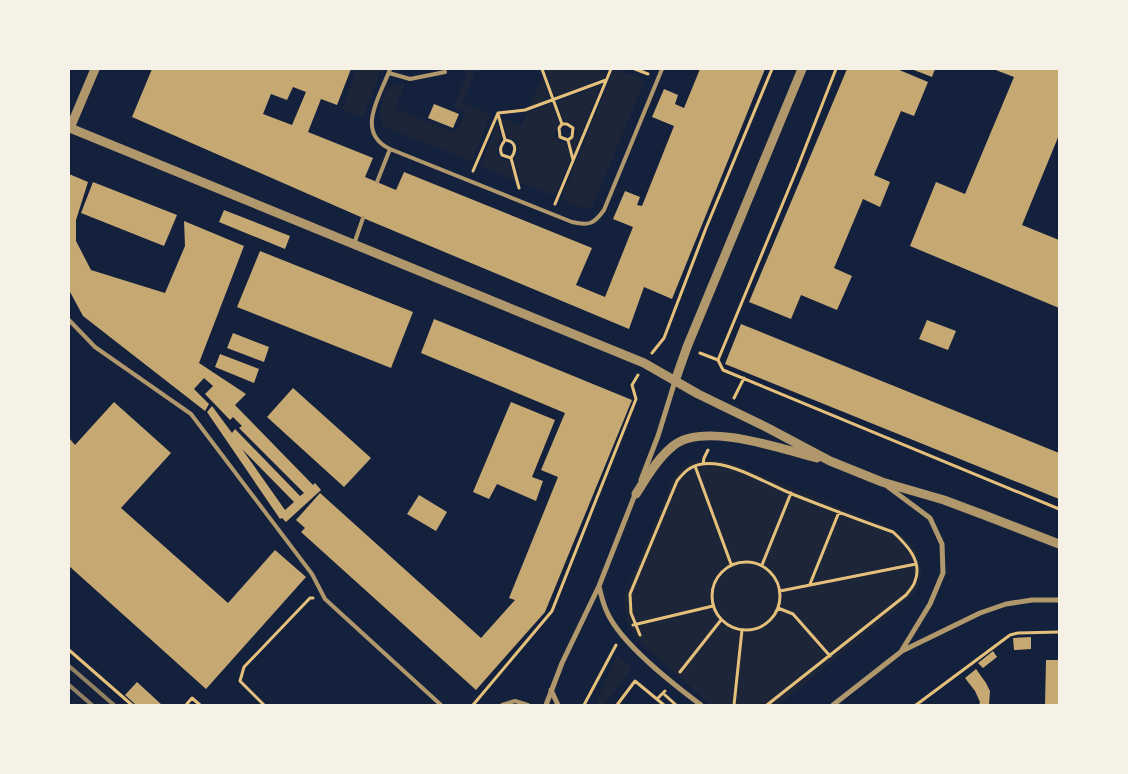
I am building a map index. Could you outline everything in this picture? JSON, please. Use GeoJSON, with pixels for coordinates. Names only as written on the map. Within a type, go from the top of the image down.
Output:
{"type":"FeatureCollection","features":[{"type":"Feature","properties":{"kind":"street"},"geometry":{"type":"LineString","coordinates":[[95,69],[69,127],[644,363],[728,410],[766,426],[830,461],[882,482],[952,503],[1059,544]]}},
{"type":"Feature","properties":{"kind":"street"},"geometry":{"type":"LineString","coordinates":[[546,705],[551,689],[598,586],[636,494],[658,436],[687,347],[802,69]]}},
{"type":"Feature","properties":{"kind":"street"},"geometry":{"type":"LineString","coordinates":[[636,494],[660,459],[674,444],[692,436],[716,435],[732,437],[830,461]]}},
{"type":"Feature","properties":{"kind":"street"},"geometry":{"type":"LineString","coordinates":[[882,482],[930,518],[942,544],[943,573],[930,604],[902,651]]}},
{"type":"Feature","properties":{"kind":"street"},"geometry":{"type":"LineString","coordinates":[[598,586],[607,613],[623,636],[672,683],[701,705]]}},
{"type":"Feature","properties":{"kind":"street"},"geometry":{"type":"LineString","coordinates":[[833,705],[902,651],[980,613],[1006,604],[1032,600],[1059,600]]}},
{"type":"Feature","properties":{"kind":"street"},"geometry":{"type":"LineString","coordinates":[[551,689],[558,705]]}},
{"type":"Feature","properties":{"kind":"lane"},"geometry":{"type":"LineString","coordinates":[[445,72],[410,80],[390,71],[373,111],[371,124],[376,140],[390,149],[523,203],[581,224],[589,224],[597,220],[604,210],[662,69]]}},
{"type":"Feature","properties":{"kind":"lane"},"geometry":{"type":"LineString","coordinates":[[377,182],[390,149]]}},
{"type":"Feature","properties":{"kind":"lane"},"geometry":{"type":"LineString","coordinates":[[354,244],[363,218]]}},
{"type":"Feature","properties":{"kind":"lane"},"geometry":{"type":"LineString","coordinates":[[69,320],[95,347],[191,414],[312,574],[324,599],[441,705]]}},
{"type":"Feature","properties":{"kind":"lane"},"geometry":{"type":"LineString","coordinates":[[502,705],[516,701],[528,705]]}},
{"type":"Feature","properties":{"kind":"path"},"geometry":{"type":"LineString","coordinates":[[542,69],[562,124]]}},
{"type":"Feature","properties":{"kind":"path"},"geometry":{"type":"LineString","coordinates":[[551,214],[611,69]]}},
{"type":"Feature","properties":{"kind":"path"},"geometry":{"type":"LineString","coordinates":[[473,705],[552,611],[636,399],[632,385],[644,363],[664,338],[706,228],[772,69]]}},
{"type":"Feature","properties":{"kind":"path"},"geometry":{"type":"LineString","coordinates":[[718,360],[836,69]]}},
{"type":"Feature","properties":{"kind":"path"},"geometry":{"type":"LineString","coordinates":[[498,113],[525,110],[606,80]]}},
{"type":"Feature","properties":{"kind":"path"},"geometry":{"type":"LineString","coordinates":[[498,113],[505,140]]}},
{"type":"Feature","properties":{"kind":"path"},"geometry":{"type":"LineString","coordinates":[[469,181],[498,113]]}},
{"type":"Feature","properties":{"kind":"path"},"geometry":{"type":"LineString","coordinates":[[562,124],[559,128],[560,137],[568,140]]}},
{"type":"Feature","properties":{"kind":"path"},"geometry":{"type":"LineString","coordinates":[[562,124],[567,124],[573,128],[572,137],[568,140]]}},
{"type":"Feature","properties":{"kind":"path"},"geometry":{"type":"LineString","coordinates":[[505,140],[500,146],[500,152],[502,155],[511,158]]}},
{"type":"Feature","properties":{"kind":"path"},"geometry":{"type":"LineString","coordinates":[[505,140],[515,145],[511,158],[523,203]]}},
{"type":"Feature","properties":{"kind":"path"},"geometry":{"type":"LineString","coordinates":[[568,140],[573,161]]}},
{"type":"Feature","properties":{"kind":"path"},"geometry":{"type":"LineString","coordinates":[[664,338],[718,360],[723,370],[1059,509]]}},
{"type":"Feature","properties":{"kind":"path"},"geometry":{"type":"LineString","coordinates":[[642,640],[631,613],[630,594],[677,481],[686,470],[695,466],[703,464],[727,466],[790,493],[893,532],[906,544],[913,554],[916,564],[916,581],[906,595],[767,705]]}},
{"type":"Feature","properties":{"kind":"path"},"geometry":{"type":"LineString","coordinates":[[695,466],[731,564]]}},
{"type":"Feature","properties":{"kind":"path"},"geometry":{"type":"LineString","coordinates":[[762,565],[790,493]]}},
{"type":"Feature","properties":{"kind":"path"},"geometry":{"type":"LineString","coordinates":[[810,584],[839,512]]}},
{"type":"Feature","properties":{"kind":"path"},"geometry":{"type":"LineString","coordinates":[[746,561],[762,565],[774,576],[780,591],[778,608],[764,625],[750,630],[742,630],[727,625],[721,620],[713,606],[711,594],[714,582],[721,571],[731,564],[746,561]]}},
{"type":"Feature","properties":{"kind":"path"},"geometry":{"type":"LineString","coordinates":[[780,591],[916,564]]}},
{"type":"Feature","properties":{"kind":"path"},"geometry":{"type":"LineString","coordinates":[[264,705],[240,681],[244,666],[310,598]]}},
{"type":"Feature","properties":{"kind":"path"},"geometry":{"type":"LineString","coordinates":[[584,705],[614,648],[635,624],[713,606]]}},
{"type":"Feature","properties":{"kind":"path"},"geometry":{"type":"LineString","coordinates":[[778,608],[793,614],[830,656]]}},
{"type":"Feature","properties":{"kind":"path"},"geometry":{"type":"LineString","coordinates":[[658,699],[721,620]]}},
{"type":"Feature","properties":{"kind":"path"},"geometry":{"type":"LineString","coordinates":[[734,705],[742,630]]}},
{"type":"Feature","properties":{"kind":"path"},"geometry":{"type":"LineString","coordinates":[[916,705],[922,703],[1010,635],[1018,633],[1059,632]]}},
{"type":"Feature","properties":{"kind":"path"},"geometry":{"type":"LineString","coordinates":[[69,650],[132,705]]}},
{"type":"Feature","properties":{"kind":"path"},"geometry":{"type":"LineString","coordinates":[[672,666],[687,679]]}},
{"type":"Feature","properties":{"kind":"path"},"geometry":{"type":"LineString","coordinates":[[617,705],[635,681],[664,705]]}},
{"type":"Feature","properties":{"kind":"path"},"geometry":{"type":"LineString","coordinates":[[663,693],[676,705]]}},
{"type":"Feature","properties":{"kind":"path"},"geometry":{"type":"LineString","coordinates":[[186,705],[192,698],[200,705]]}},
{"type":"Feature","properties":{"kind":"shaded area"},"geometry":{"type":"Polygon","coordinates":[[[357,69],[381,69],[363,118],[342,109],[357,69]]]}},
{"type":"Feature","properties":{"kind":"shaded area"},"geometry":{"type":"Polygon","coordinates":[[[469,69],[476,69],[463,103],[491,114],[472,161],[384,127],[380,113],[384,96],[389,88],[405,84],[395,109],[456,133],[465,112],[454,107],[469,69]]]}},
{"type":"Feature","properties":{"kind":"shaded area"},"geometry":{"type":"Polygon","coordinates":[[[546,69],[596,69],[606,73],[603,78],[555,97],[545,71],[546,69]]]}},
{"type":"Feature","properties":{"kind":"shaded area"},"geometry":{"type":"Polygon","coordinates":[[[614,69],[645,80],[593,205],[589,208],[578,207],[561,199],[614,69]]]}},
{"type":"Feature","properties":{"kind":"shaded area"},"geometry":{"type":"Polygon","coordinates":[[[542,78],[550,98],[529,107],[542,78]]]}},
{"type":"Feature","properties":{"kind":"shaded area"},"geometry":{"type":"Polygon","coordinates":[[[601,84],[573,154],[571,141],[576,135],[577,126],[571,122],[564,121],[557,102],[601,84]]]}},
{"type":"Feature","properties":{"kind":"shaded area"},"geometry":{"type":"Polygon","coordinates":[[[552,103],[559,124],[556,128],[555,136],[561,142],[567,143],[570,160],[555,196],[521,183],[513,159],[518,154],[518,147],[515,141],[507,138],[502,120],[502,118],[521,126],[527,113],[552,103]]]}},
{"type":"Feature","properties":{"kind":"shaded area"},"geometry":{"type":"Polygon","coordinates":[[[497,124],[502,139],[497,146],[497,152],[503,160],[509,161],[515,181],[481,165],[497,124]]]}},
{"type":"Feature","properties":{"kind":"shaded area"},"geometry":{"type":"Polygon","coordinates":[[[704,458],[728,462],[890,528],[908,540],[919,557],[921,576],[919,586],[913,596],[777,705],[711,705],[640,642],[629,626],[624,604],[626,592],[674,477],[687,464],[704,458]]]}},
{"type":"Feature","properties":{"kind":"shaded area"},"geometry":{"type":"Polygon","coordinates":[[[617,655],[632,668],[604,705],[595,705],[617,655]]]}},
{"type":"Feature","properties":{"kind":"building"},"geometry":{"type":"Polygon","coordinates":[[[152,69],[351,69],[337,105],[321,99],[308,132],[373,158],[365,177],[396,190],[404,172],[592,248],[576,285],[605,297],[633,227],[613,219],[625,191],[640,197],[637,205],[642,206],[674,126],[652,117],[664,89],[678,95],[675,104],[684,108],[700,69],[765,69],[672,299],[644,287],[629,329],[363,218],[132,117],[152,69]],[[293,87],[287,100],[271,94],[263,114],[292,125],[306,92],[293,87]]]}},
{"type":"Feature","properties":{"kind":"building"},"geometry":{"type":"Polygon","coordinates":[[[847,69],[897,69],[928,82],[914,116],[901,111],[874,175],[890,182],[880,207],[863,199],[834,268],[852,276],[837,310],[801,295],[791,319],[749,302],[847,69]]]}},
{"type":"Feature","properties":{"kind":"building"},"geometry":{"type":"Polygon","coordinates":[[[915,69],[935,69],[932,77],[915,69]]]}},
{"type":"Feature","properties":{"kind":"building"},"geometry":{"type":"Polygon","coordinates":[[[993,69],[1059,69],[1059,135],[1022,225],[1059,240],[1059,308],[910,246],[936,182],[965,194],[1014,77],[993,69]]]}},
{"type":"Feature","properties":{"kind":"building"},"geometry":{"type":"Polygon","coordinates":[[[434,104],[459,114],[453,128],[428,118],[434,104]]]}},
{"type":"Feature","properties":{"kind":"building"},"geometry":{"type":"Polygon","coordinates":[[[69,174],[88,182],[76,220],[76,241],[91,270],[165,293],[185,246],[184,221],[244,246],[199,363],[246,394],[235,405],[313,485],[315,483],[321,490],[286,522],[282,518],[280,519],[207,412],[212,406],[232,433],[235,429],[300,496],[304,493],[239,428],[242,426],[233,417],[230,420],[205,394],[213,386],[204,378],[194,389],[209,404],[205,411],[83,316],[69,290],[69,174]],[[242,449],[285,510],[294,502],[242,449]]]}},
{"type":"Feature","properties":{"kind":"building"},"geometry":{"type":"Polygon","coordinates":[[[93,182],[177,215],[164,246],[81,213],[93,182]]]}},
{"type":"Feature","properties":{"kind":"building"},"geometry":{"type":"Polygon","coordinates":[[[224,210],[290,236],[285,249],[219,222],[224,210]]]}},
{"type":"Feature","properties":{"kind":"building"},"geometry":{"type":"Polygon","coordinates":[[[260,251],[413,312],[391,368],[237,307],[260,251]]]}},
{"type":"Feature","properties":{"kind":"building"},"geometry":{"type":"Polygon","coordinates":[[[434,319],[632,400],[545,612],[476,690],[301,532],[305,528],[296,520],[320,493],[481,638],[515,600],[509,598],[558,477],[541,470],[565,413],[421,353],[434,319]]]}},
{"type":"Feature","properties":{"kind":"building"},"geometry":{"type":"Polygon","coordinates":[[[927,320],[956,331],[948,350],[919,339],[927,320]]]}},
{"type":"Feature","properties":{"kind":"building"},"geometry":{"type":"Polygon","coordinates":[[[741,324],[1059,453],[1059,499],[725,364],[741,324]]]}},
{"type":"Feature","properties":{"kind":"building"},"geometry":{"type":"Polygon","coordinates":[[[233,333],[269,347],[264,362],[227,348],[233,333]]]}},
{"type":"Feature","properties":{"kind":"building"},"geometry":{"type":"Polygon","coordinates":[[[220,354],[259,369],[254,383],[215,367],[220,354]]]}},
{"type":"Feature","properties":{"kind":"building"},"geometry":{"type":"Polygon","coordinates":[[[293,388],[371,458],[344,487],[267,417],[293,388]]]}},
{"type":"Feature","properties":{"kind":"building"},"geometry":{"type":"Polygon","coordinates":[[[114,402],[171,453],[121,508],[228,603],[275,550],[306,577],[206,689],[69,566],[69,438],[75,445],[114,402]]]}},
{"type":"Feature","properties":{"kind":"building"},"geometry":{"type":"Polygon","coordinates":[[[511,402],[555,420],[532,477],[543,481],[536,501],[497,484],[489,499],[473,492],[511,402]]]}},
{"type":"Feature","properties":{"kind":"building"},"geometry":{"type":"Polygon","coordinates":[[[419,495],[447,512],[436,531],[407,514],[419,495]]]}},
{"type":"Feature","properties":{"kind":"building"},"geometry":{"type":"Polygon","coordinates":[[[1031,637],[1031,649],[1014,650],[1013,638],[1031,637]]]}},
{"type":"Feature","properties":{"kind":"building"},"geometry":{"type":"Polygon","coordinates":[[[993,651],[997,657],[983,668],[978,663],[993,651]]]}},
{"type":"Feature","properties":{"kind":"building"},"geometry":{"type":"Polygon","coordinates":[[[1046,660],[1059,660],[1059,705],[1045,705],[1046,660]]]}},
{"type":"Feature","properties":{"kind":"building"},"geometry":{"type":"Polygon","coordinates":[[[976,669],[990,691],[989,705],[979,705],[980,702],[975,691],[965,678],[976,669]]]}},
{"type":"Feature","properties":{"kind":"building"},"geometry":{"type":"Polygon","coordinates":[[[137,682],[162,705],[136,705],[125,695],[137,682]]]}},
{"type":"Feature","properties":{"kind":"railway"},"geometry":{"type":"LineString","coordinates":[[69,666],[114,705]]}},
{"type":"Feature","properties":{"kind":"railway"},"geometry":{"type":"LineString","coordinates":[[69,685],[92,705]]}}]}
